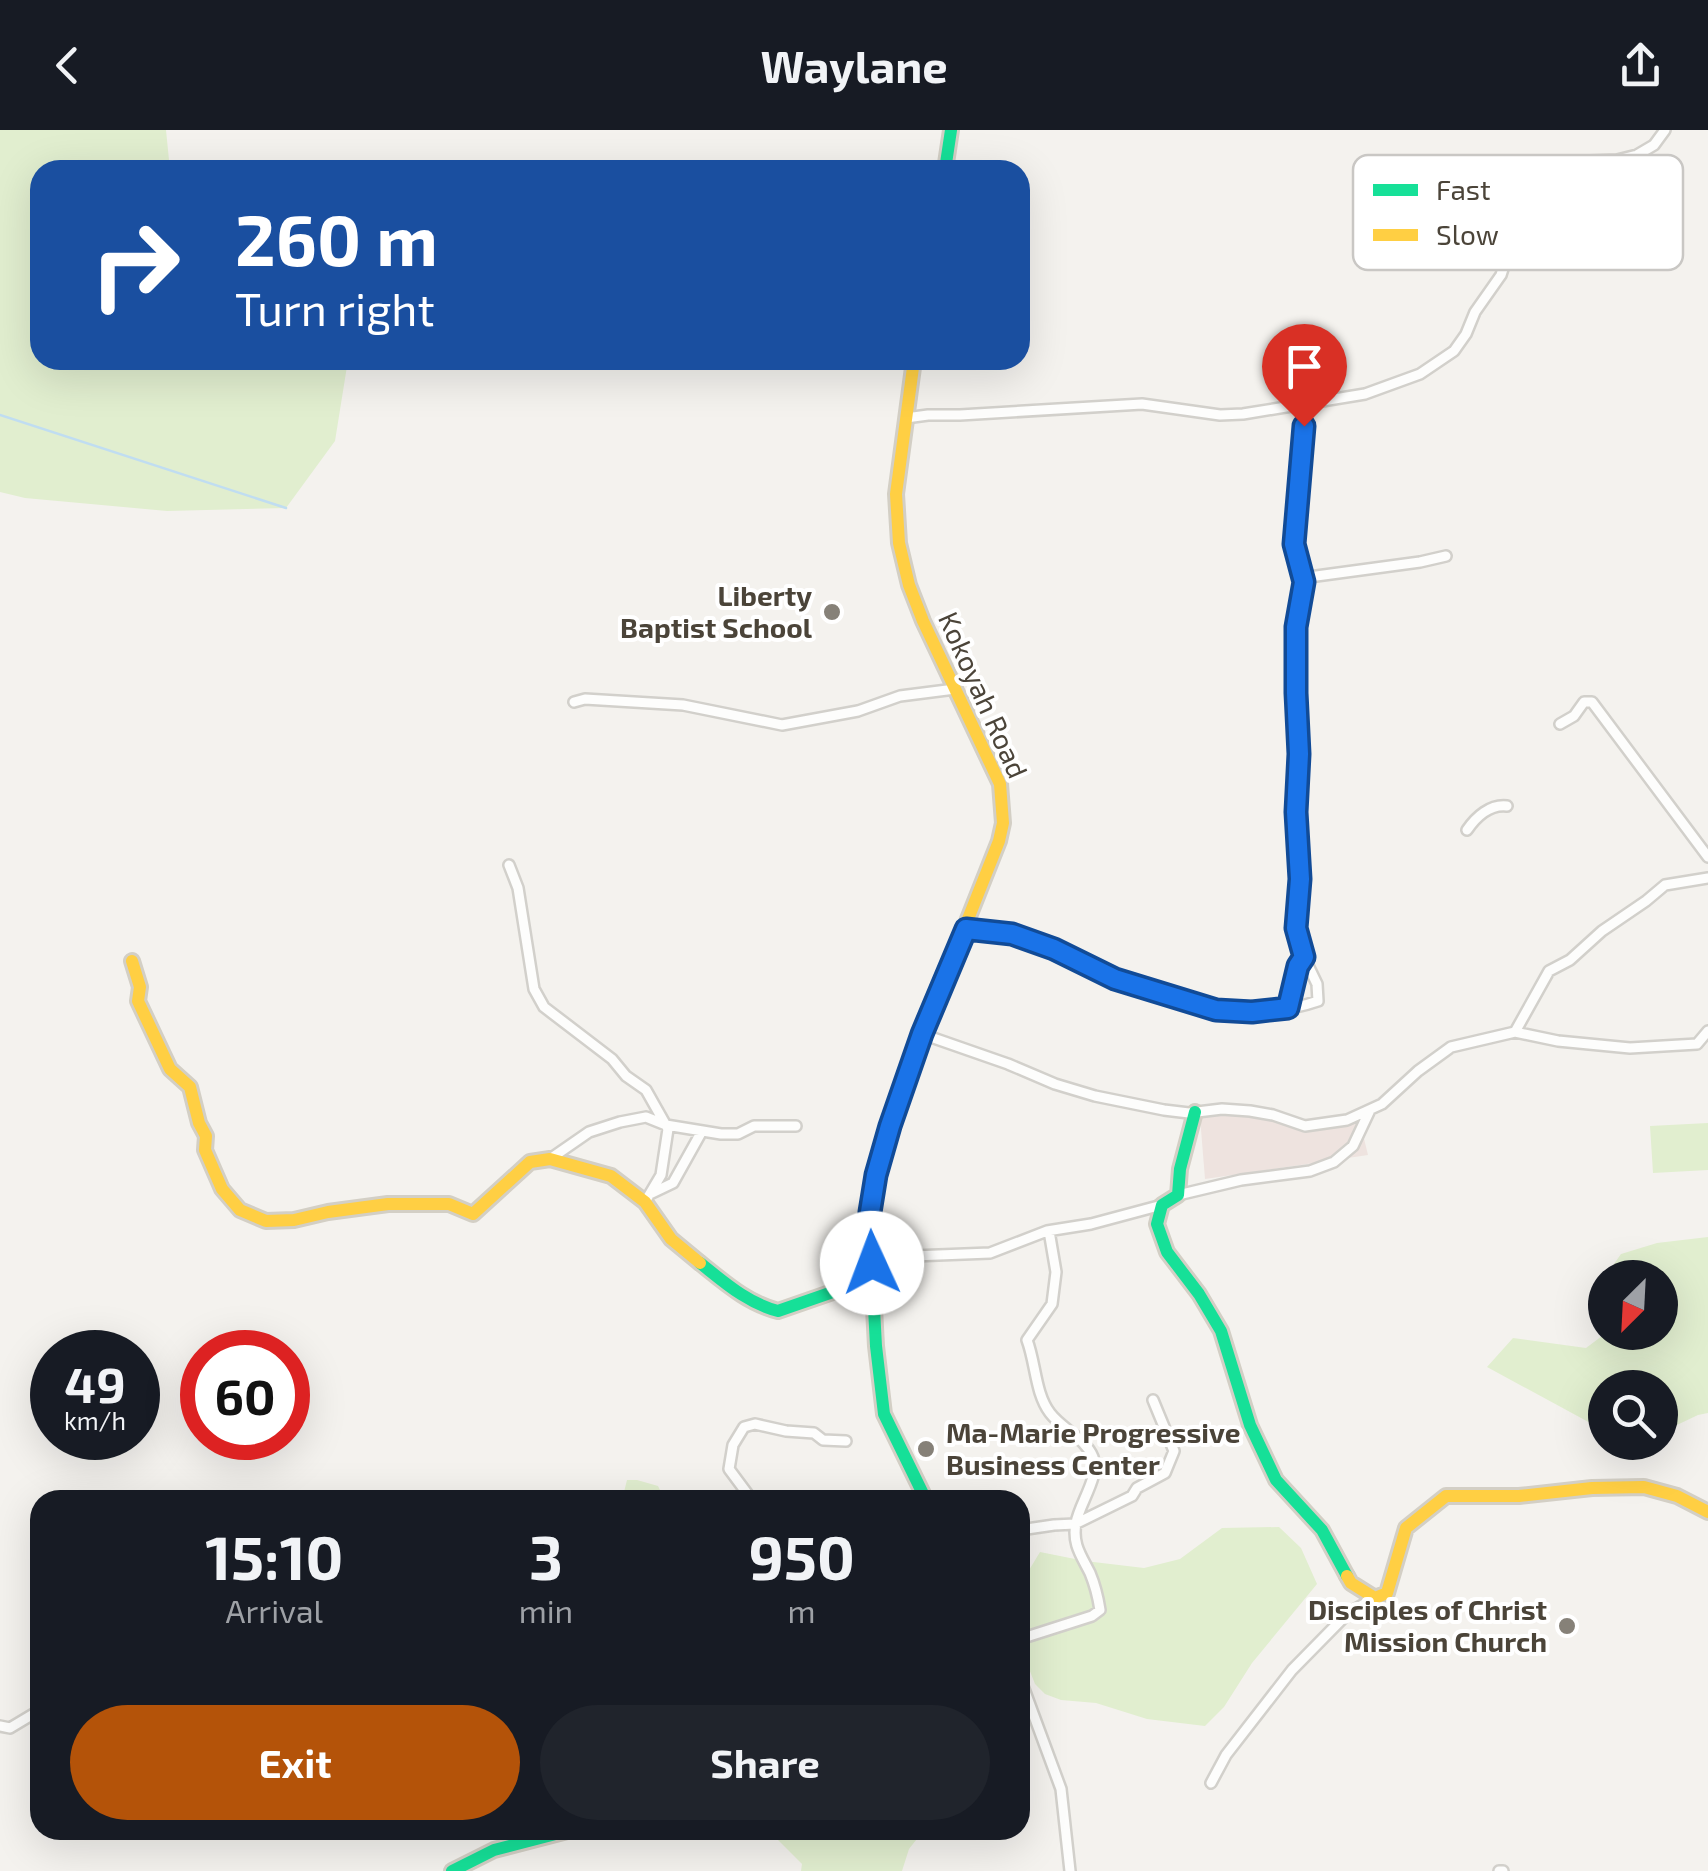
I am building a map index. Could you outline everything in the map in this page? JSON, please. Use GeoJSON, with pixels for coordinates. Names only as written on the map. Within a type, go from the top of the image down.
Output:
{"type":"FeatureCollection","features":[{"type":"Feature","properties":{"kind":"street"},"geometry":{"type":"LineString","coordinates":[[947,160],[951,130]]}},
{"type":"Feature","properties":{"kind":"street"},"geometry":{"type":"LineString","coordinates":[[1638,155],[1665,130]]}},
{"type":"Feature","properties":{"kind":"street"},"geometry":{"type":"LineString","coordinates":[[906,418],[1142,404],[1232,414],[1365,394],[1437,365],[1454,352],[1503,270]]}},
{"type":"Feature","properties":{"kind":"street","name":"Kokoyah Road"},"geometry":{"type":"LineString","coordinates":[[913,370],[896,494],[898,544],[923,621],[1000,784],[1003,823],[890,1126],[870,1212],[878,1377],[884,1414],[921,1490]]}},
{"type":"Feature","properties":{"kind":"street"},"geometry":{"type":"LineString","coordinates":[[966,929],[1012,934],[1054,949],[1115,979],[1216,1010],[1252,1012],[1318,1001],[1318,984],[1304,957],[1296,928],[1300,879],[1296,627],[1304,582],[1294,544],[1305,405]]}},
{"type":"Feature","properties":{"kind":"street"},"geometry":{"type":"LineString","coordinates":[[1301,567],[1309,578],[1446,556]]}},
{"type":"Feature","properties":{"kind":"street"},"geometry":{"type":"LineString","coordinates":[[574,702],[585,699],[683,705],[782,725],[858,711],[900,696],[955,689]]}},
{"type":"Feature","properties":{"kind":"street"},"geometry":{"type":"LineString","coordinates":[[1560,724],[1574,716],[1584,702],[1592,702],[1708,857]]}},
{"type":"Feature","properties":{"kind":"street"},"geometry":{"type":"LineString","coordinates":[[1467,830],[1476,817],[1501,804],[1507,806]]}},
{"type":"Feature","properties":{"kind":"street"},"geometry":{"type":"LineString","coordinates":[[509,866],[518,888],[534,989],[544,1007],[646,1090],[666,1124],[661,1175],[648,1198]]}},
{"type":"Feature","properties":{"kind":"street"},"geometry":{"type":"LineString","coordinates":[[1515,1032],[1549,971],[1570,960],[1665,885],[1708,878]]}},
{"type":"Feature","properties":{"kind":"street"},"geometry":{"type":"LineString","coordinates":[[1288,1008],[1298,966],[1304,957]]}},
{"type":"Feature","properties":{"kind":"street"},"geometry":{"type":"LineString","coordinates":[[132,961],[140,987],[138,1001],[170,1069],[190,1087],[206,1136],[205,1150],[222,1190],[240,1210],[266,1221],[388,1204],[449,1204],[473,1214],[530,1162],[550,1159],[601,1127],[646,1118],[702,1131],[738,1134],[754,1126],[796,1126]]}},
{"type":"Feature","properties":{"kind":"street"},"geometry":{"type":"LineString","coordinates":[[922,1034],[1054,1084],[1164,1110],[1250,1111],[1305,1126],[1347,1120],[1382,1104],[1450,1047],[1515,1032],[1630,1048],[1697,1044],[1708,1031]]}},
{"type":"Feature","properties":{"kind":"street"},"geometry":{"type":"LineString","coordinates":[[550,1159],[611,1176],[648,1198],[672,1239],[734,1290],[762,1307],[778,1311],[839,1291],[872,1270],[912,1256],[990,1253],[1049,1231],[1162,1206],[1178,1195],[1334,1162],[1353,1146],[1370,1110]]}},
{"type":"Feature","properties":{"kind":"street"},"geometry":{"type":"LineString","coordinates":[[1178,1195],[1180,1169],[1195,1112]]}},
{"type":"Feature","properties":{"kind":"street"},"geometry":{"type":"LineString","coordinates":[[648,1198],[673,1184],[702,1131]]}},
{"type":"Feature","properties":{"kind":"street"},"geometry":{"type":"LineString","coordinates":[[1162,1206],[1158,1224],[1167,1252],[1221,1331],[1250,1424],[1276,1480],[1322,1530],[1351,1583],[1374,1598]]}},
{"type":"Feature","properties":{"kind":"street"},"geometry":{"type":"LineString","coordinates":[[1030,1636],[1100,1610],[1089,1572],[1076,1548],[1075,1524],[1092,1482],[1093,1456],[1050,1414],[1040,1395],[1027,1340],[1052,1304],[1056,1272],[1049,1231]]}},
{"type":"Feature","properties":{"kind":"street"},"geometry":{"type":"LineString","coordinates":[[1030,1528],[1075,1524],[1132,1496],[1137,1488],[1165,1473],[1174,1451],[1154,1400]]}},
{"type":"Feature","properties":{"kind":"street"},"geometry":{"type":"LineString","coordinates":[[745,1490],[729,1469],[730,1453],[744,1428],[754,1424],[814,1432],[823,1440],[846,1441]]}},
{"type":"Feature","properties":{"kind":"street"},"geometry":{"type":"LineString","coordinates":[[1210,1783],[1226,1754],[1292,1670],[1348,1613],[1387,1593],[1406,1528],[1446,1496],[1519,1496],[1644,1486],[1677,1496],[1708,1512]]}},
{"type":"Feature","properties":{"kind":"street"},"geometry":{"type":"LineString","coordinates":[[1030,1704],[1062,1789],[1070,1871]]}},
{"type":"Feature","properties":{"kind":"street"},"geometry":{"type":"LineString","coordinates":[[0,1726],[10,1728],[30,1716]]}},
{"type":"Feature","properties":{"kind":"street"},"geometry":{"type":"LineString","coordinates":[[452,1871],[467,1860],[528,1840]]}},
{"type":"Feature","properties":{"kind":"shaded area"},"geometry":{"type":"Polygon","coordinates":[[[1268,1112],[1309,1129],[1359,1118],[1368,1155],[1205,1179],[1200,1117],[1268,1112]]]}},
{"type":"Feature","properties":{"kind":"green space"},"geometry":{"type":"Polygon","coordinates":[[[0,130],[166,130],[169,160],[30,160],[30,370],[346,370],[335,441],[286,508],[167,511],[25,498],[0,492],[0,130]]]}},
{"type":"Feature","properties":{"kind":"green space"},"geometry":{"type":"Polygon","coordinates":[[[1708,1123],[1708,1170],[1653,1173],[1650,1126],[1708,1123]]]}},
{"type":"Feature","properties":{"kind":"green space"},"geometry":{"type":"Polygon","coordinates":[[[1708,1237],[1708,1413],[1678,1424],[1678,1370],[1588,1370],[1588,1422],[1487,1367],[1513,1338],[1588,1346],[1588,1350],[1678,1350],[1678,1260],[1617,1260],[1621,1254],[1657,1243],[1708,1237]]]}},
{"type":"Feature","properties":{"kind":"green space"},"geometry":{"type":"Polygon","coordinates":[[[627,1480],[637,1480],[660,1490],[624,1490],[627,1480]]]}},
{"type":"Feature","properties":{"kind":"green space"},"geometry":{"type":"Polygon","coordinates":[[[1279,1527],[1301,1548],[1317,1584],[1252,1663],[1224,1707],[1205,1726],[1147,1719],[1096,1703],[1061,1700],[1045,1694],[1035,1684],[1030,1671],[1030,1568],[1040,1552],[1144,1568],[1180,1559],[1222,1528],[1279,1527]]]}},
{"type":"Feature","properties":{"kind":"green space"},"geometry":{"type":"Polygon","coordinates":[[[778,1840],[916,1840],[902,1871],[801,1871],[802,1864],[778,1840]]]}},
{"type":"Feature","properties":{"kind":"waterway"},"geometry":{"type":"LineString","coordinates":[[0,415],[286,508]]}},
{"type":"Feature","properties":{"kind":"traffic: fast"},"geometry":{"type":"LineString","coordinates":[[946,160],[951,130]]}},
{"type":"Feature","properties":{"kind":"traffic: fast"},"geometry":{"type":"LineString","coordinates":[[921,1490],[884,1414],[869,1213],[890,1126],[943,982]]}},
{"type":"Feature","properties":{"kind":"traffic: fast"},"geometry":{"type":"LineString","coordinates":[[1195,1112],[1180,1169],[1178,1195],[1162,1205],[1157,1224],[1167,1252],[1221,1331],[1250,1425],[1276,1480],[1322,1530],[1347,1576]]}},
{"type":"Feature","properties":{"kind":"traffic: fast"},"geometry":{"type":"LineString","coordinates":[[700,1263],[746,1297],[778,1311],[873,1278]]}},
{"type":"Feature","properties":{"kind":"traffic: fast"},"geometry":{"type":"LineString","coordinates":[[452,1871],[494,1850],[532,1840]]}},
{"type":"Feature","properties":{"kind":"traffic: slow"},"geometry":{"type":"LineString","coordinates":[[913,370],[896,494],[899,543],[923,621],[1000,784],[1003,823],[943,982]]}},
{"type":"Feature","properties":{"kind":"traffic: slow"},"geometry":{"type":"LineString","coordinates":[[132,961],[140,987],[138,1001],[170,1069],[190,1087],[206,1136],[205,1150],[222,1189],[240,1210],[266,1221],[388,1204],[449,1204],[473,1214],[530,1162],[550,1159],[611,1176],[645,1202],[671,1239],[700,1263]]}},
{"type":"Feature","properties":{"kind":"traffic: slow"},"geometry":{"type":"LineString","coordinates":[[1347,1576],[1351,1583],[1375,1598],[1387,1593],[1406,1528],[1446,1496],[1519,1496],[1644,1487],[1677,1496],[1708,1512]]}},
{"type":"Feature","properties":{"kind":"place","name":"Liberty Baptist School"},"geometry":{"type":"Point","coordinates":[832,612]}},
{"type":"Feature","properties":{"kind":"place","name":"Ma-Marie Progressive Business Center"},"geometry":{"type":"Point","coordinates":[926,1449]}},
{"type":"Feature","properties":{"kind":"place","name":"Disciples of Christ Mission Church"},"geometry":{"type":"Point","coordinates":[1567,1626]}},
{"type":"Feature","properties":{"kind":"route"},"geometry":{"type":"LineString","coordinates":[[872,1263],[870,1212],[876,1175],[922,1034],[966,929],[1012,934],[1054,949],[1115,979],[1216,1010],[1288,1008],[1298,966],[1304,957],[1296,928],[1300,879],[1296,627],[1304,582],[1294,544],[1304,426]]}}]}
